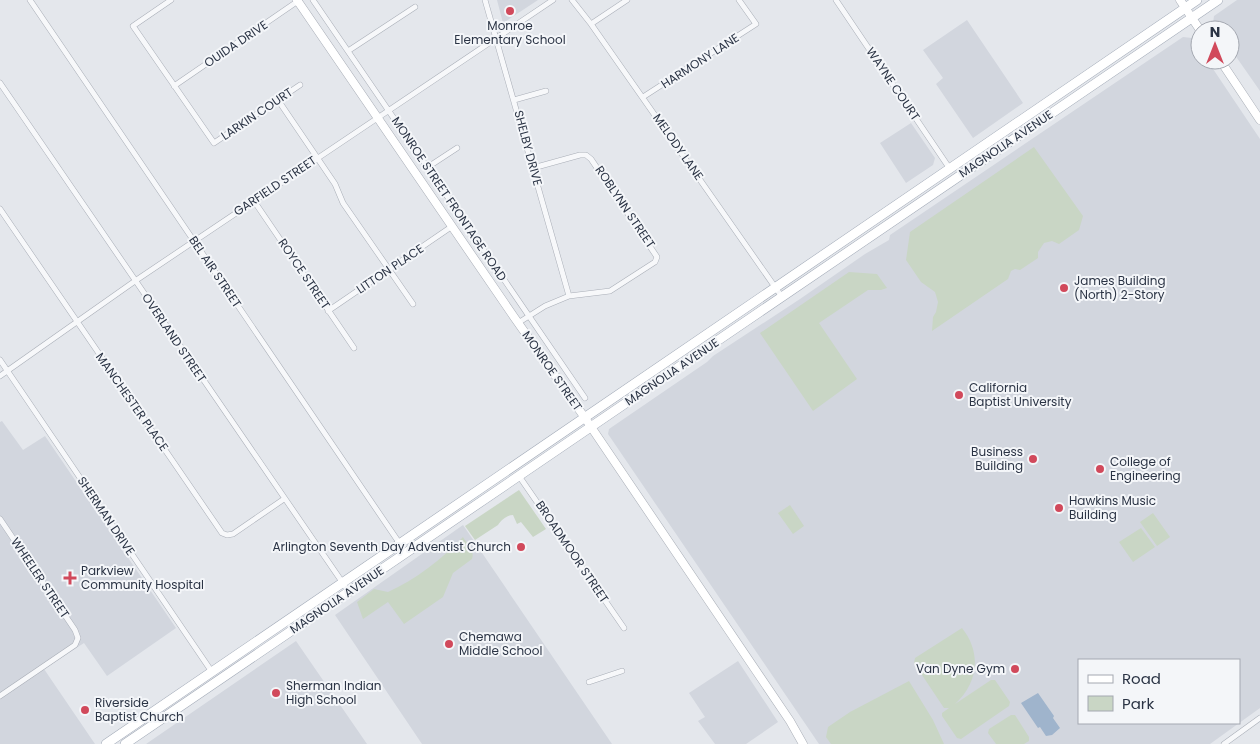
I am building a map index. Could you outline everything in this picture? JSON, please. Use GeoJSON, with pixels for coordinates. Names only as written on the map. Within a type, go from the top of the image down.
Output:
{"type":"FeatureCollection","features":[{"type":"Feature","properties":{"kind":"main road"},"geometry":{"type":"LineString","coordinates":[[1180,0],[1192,18]]}},
{"type":"Feature","properties":{"kind":"main road","name":"MAGNOLIA AVENUE"},"geometry":{"type":"LineString","coordinates":[[106,744],[1197,0]]}},
{"type":"Feature","properties":{"kind":"main road","name":"MAGNOLIA AVENUE"},"geometry":{"type":"LineString","coordinates":[[125,744],[1218,0]]}},
{"type":"Feature","properties":{"kind":"main road","name":"MONROE STREET"},"geometry":{"type":"LineString","coordinates":[[298,1],[378,116],[451,227],[585,418],[803,744]]}},
{"type":"Feature","properties":{"kind":"main road"},"geometry":{"type":"LineString","coordinates":[[1227,70],[1260,120]]}},
{"type":"Feature","properties":{"kind":"main road"},"geometry":{"type":"LineString","coordinates":[[950,168],[957,178]]}},
{"type":"Feature","properties":{"kind":"main road"},"geometry":{"type":"LineString","coordinates":[[139,722],[144,731]]}},
{"type":"Feature","properties":{"kind":"street","name":"BEL AIR STREET"},"geometry":{"type":"LineString","coordinates":[[30,0],[400,544]]}},
{"type":"Feature","properties":{"kind":"street"},"geometry":{"type":"LineString","coordinates":[[171,0],[133,26],[174,86]]}},
{"type":"Feature","properties":{"kind":"street","name":"MONROE STREET FRONTAGE ROAD"},"geometry":{"type":"LineString","coordinates":[[313,0],[585,398]]}},
{"type":"Feature","properties":{"kind":"street","name":"SHELBY DRIVE"},"geometry":{"type":"LineString","coordinates":[[485,0],[569,296]]}},
{"type":"Feature","properties":{"kind":"street","name":"GARFIELD STREET"},"geometry":{"type":"LineString","coordinates":[[0,376],[135,281],[553,0]]}},
{"type":"Feature","properties":{"kind":"street","name":"MELODY LANE"},"geometry":{"type":"LineString","coordinates":[[572,0],[592,24],[782,297]]}},
{"type":"Feature","properties":{"kind":"street"},"geometry":{"type":"LineString","coordinates":[[592,24],[628,0]]}},
{"type":"Feature","properties":{"kind":"street","name":"HARMONY LANE"},"geometry":{"type":"LineString","coordinates":[[643,97],[756,24],[739,0]]}},
{"type":"Feature","properties":{"kind":"street","name":"WAYNE COURT"},"geometry":{"type":"LineString","coordinates":[[836,0],[950,168]]}},
{"type":"Feature","properties":{"kind":"street","name":"OUIDA DRIVE"},"geometry":{"type":"LineString","coordinates":[[174,86],[298,1]]}},
{"type":"Feature","properties":{"kind":"street"},"geometry":{"type":"LineString","coordinates":[[348,52],[414,7]]}},
{"type":"Feature","properties":{"kind":"street","name":"OVERLAND STREET"},"geometry":{"type":"LineString","coordinates":[[0,83],[349,592]]}},
{"type":"Feature","properties":{"kind":"street","name":"LARKIN COURT"},"geometry":{"type":"LineString","coordinates":[[174,86],[214,144],[300,84]]}},
{"type":"Feature","properties":{"kind":"street"},"geometry":{"type":"LineString","coordinates":[[514,100],[546,91]]}},
{"type":"Feature","properties":{"kind":"street"},"geometry":{"type":"LineString","coordinates":[[278,100],[335,184],[343,202],[413,304]]}},
{"type":"Feature","properties":{"kind":"street"},"geometry":{"type":"LineString","coordinates":[[428,167],[457,148]]}},
{"type":"Feature","properties":{"kind":"street","name":"ROBLYNN STREET"},"geometry":{"type":"LineString","coordinates":[[533,168],[586,155],[591,159],[658,257],[655,262],[610,291],[569,296]]}},
{"type":"Feature","properties":{"kind":"street","name":"ROYCE STREET"},"geometry":{"type":"LineString","coordinates":[[254,201],[354,348]]}},
{"type":"Feature","properties":{"kind":"street","name":"MANCHESTER PLACE"},"geometry":{"type":"LineString","coordinates":[[0,209],[222,533],[227,536],[233,534],[284,499]]}},
{"type":"Feature","properties":{"kind":"street","name":"LITTON PLACE"},"geometry":{"type":"LineString","coordinates":[[328,311],[451,227]]}},
{"type":"Feature","properties":{"kind":"street"},"geometry":{"type":"LineString","coordinates":[[518,323],[545,306],[569,296]]}},
{"type":"Feature","properties":{"kind":"street","name":"SHERMAN DRIVE"},"geometry":{"type":"LineString","coordinates":[[0,360],[212,672]]}},
{"type":"Feature","properties":{"kind":"street","name":"BROADMOOR STREET"},"geometry":{"type":"LineString","coordinates":[[520,476],[624,628]]}},
{"type":"Feature","properties":{"kind":"street","name":"WHEELER STREET"},"geometry":{"type":"LineString","coordinates":[[0,519],[75,630],[78,638],[75,644],[0,696]]}},
{"type":"Feature","properties":{"kind":"street"},"geometry":{"type":"LineString","coordinates":[[589,682],[622,672]]}},
{"type":"Feature","properties":{"kind":"street"},"geometry":{"type":"LineString","coordinates":[[1224,744],[1260,718]]}},
{"type":"Feature","properties":{"kind":"shaded area","name":"Monroe Elementary School"},"geometry":{"type":"Polygon","coordinates":[[[497,0],[538,0],[503,23],[497,0]]]}},
{"type":"Feature","properties":{"kind":"shaded area"},"geometry":{"type":"Polygon","coordinates":[[[1237,0],[1260,0],[1260,91],[1240,62],[1240,20],[1213,20],[1214,16],[1237,0]]]}},
{"type":"Feature","properties":{"kind":"shaded area"},"geometry":{"type":"Polygon","coordinates":[[[967,20],[1023,103],[973,138],[936,84],[943,78],[923,50],[967,20]]]}},
{"type":"Feature","properties":{"kind":"shaded area","name":"California Baptist University"},"geometry":{"type":"Polygon","coordinates":[[[1183,37],[1190,38],[1190,70],[1214,70],[1260,139],[1260,708],[1240,722],[1240,659],[1078,659],[1078,724],[1238,724],[1210,744],[819,744],[608,434],[609,429],[713,356],[865,254],[889,240],[890,235],[1183,37]]]}},
{"type":"Feature","properties":{"kind":"shaded area"},"geometry":{"type":"Polygon","coordinates":[[[911,123],[935,158],[933,165],[906,183],[880,143],[911,123]]]}},
{"type":"Feature","properties":{"kind":"shaded area","name":"Parkview Community Hospital"},"geometry":{"type":"Polygon","coordinates":[[[2,421],[23,450],[45,436],[176,628],[107,676],[84,643],[44,669],[95,744],[0,744],[0,422],[2,421]]]}},
{"type":"Feature","properties":{"kind":"shaded area","name":"Chemawa Middle School"},"geometry":{"type":"Polygon","coordinates":[[[463,525],[612,744],[422,744],[335,615],[463,525]]]}},
{"type":"Feature","properties":{"kind":"shaded area","name":"Sherman Indian High School"},"geometry":{"type":"Polygon","coordinates":[[[296,641],[367,744],[146,744],[296,641]]]}},
{"type":"Feature","properties":{"kind":"shaded area"},"geometry":{"type":"Polygon","coordinates":[[[738,661],[778,722],[746,744],[715,744],[698,721],[705,717],[689,693],[738,661]]]}},
{"type":"Feature","properties":{"kind":"green space"},"geometry":{"type":"Polygon","coordinates":[[[1034,147],[1083,216],[1079,230],[1059,244],[1052,241],[1044,243],[1038,252],[1038,258],[1020,270],[1015,269],[1011,271],[1008,279],[932,331],[933,317],[938,302],[935,292],[921,282],[906,260],[910,232],[1034,147]]]}},
{"type":"Feature","properties":{"kind":"green space"},"geometry":{"type":"Polygon","coordinates":[[[849,272],[877,274],[887,288],[868,290],[819,323],[857,379],[813,411],[760,333],[849,272]]]}},
{"type":"Feature","properties":{"kind":"green space"},"geometry":{"type":"Polygon","coordinates":[[[519,490],[546,529],[533,537],[521,522],[517,524],[513,515],[511,515],[504,518],[498,525],[475,540],[465,526],[519,490]]]}},
{"type":"Feature","properties":{"kind":"green space"},"geometry":{"type":"Polygon","coordinates":[[[790,505],[804,526],[793,534],[778,513],[790,505]]]}},
{"type":"Feature","properties":{"kind":"green space"},"geometry":{"type":"Polygon","coordinates":[[[1153,513],[1170,537],[1157,546],[1140,522],[1153,513]]]}},
{"type":"Feature","properties":{"kind":"green space"},"geometry":{"type":"Polygon","coordinates":[[[1141,528],[1155,547],[1133,562],[1119,542],[1141,528]]]}},
{"type":"Feature","properties":{"kind":"green space"},"geometry":{"type":"Polygon","coordinates":[[[463,537],[472,550],[472,559],[453,573],[443,597],[404,624],[388,602],[363,619],[357,602],[374,589],[388,592],[418,575],[437,561],[463,537]]]}},
{"type":"Feature","properties":{"kind":"green space"},"geometry":{"type":"Polygon","coordinates":[[[962,628],[973,647],[975,668],[969,687],[955,704],[991,680],[995,680],[1010,702],[1009,706],[961,739],[957,738],[942,716],[942,713],[949,708],[944,708],[914,663],[915,658],[962,628]]]}},
{"type":"Feature","properties":{"kind":"green space"},"geometry":{"type":"Polygon","coordinates":[[[909,681],[933,720],[944,744],[831,744],[826,737],[828,727],[850,712],[909,681]]]}},
{"type":"Feature","properties":{"kind":"green space"},"geometry":{"type":"Polygon","coordinates":[[[1011,715],[1015,715],[1029,737],[1029,741],[1024,744],[996,744],[988,733],[989,729],[1011,715]]]}},
{"type":"Feature","properties":{"kind":"water"},"geometry":{"type":"Polygon","coordinates":[[[1038,693],[1060,728],[1052,735],[1046,736],[1040,727],[1038,728],[1021,703],[1038,693]]]}},
{"type":"Feature","properties":{"kind":"place","name":"Monroe Elementary School"},"geometry":{"type":"Point","coordinates":[510,11]}},
{"type":"Feature","properties":{"kind":"place","name":"James Building (North) 2-Story"},"geometry":{"type":"Point","coordinates":[1064,288]}},
{"type":"Feature","properties":{"kind":"place","name":"California Baptist University"},"geometry":{"type":"Point","coordinates":[959,395]}},
{"type":"Feature","properties":{"kind":"place","name":"Business Building"},"geometry":{"type":"Point","coordinates":[1033,459]}},
{"type":"Feature","properties":{"kind":"place","name":"College of Engineering"},"geometry":{"type":"Point","coordinates":[1100,469]}},
{"type":"Feature","properties":{"kind":"place","name":"Hawkins Music Building"},"geometry":{"type":"Point","coordinates":[1059,508]}},
{"type":"Feature","properties":{"kind":"place","name":"Arlington Seventh Day Adventist Church"},"geometry":{"type":"Point","coordinates":[521,547]}},
{"type":"Feature","properties":{"kind":"place","name":"Parkview Community Hospital"},"geometry":{"type":"Point","coordinates":[70,578]}},
{"type":"Feature","properties":{"kind":"place","name":"Chemawa Middle School"},"geometry":{"type":"Point","coordinates":[449,644]}},
{"type":"Feature","properties":{"kind":"place","name":"Van Dyne Gym"},"geometry":{"type":"Point","coordinates":[1015,669]}},
{"type":"Feature","properties":{"kind":"place","name":"Sherman Indian High School"},"geometry":{"type":"Point","coordinates":[276,693]}},
{"type":"Feature","properties":{"kind":"place","name":"Riverside Baptist Church"},"geometry":{"type":"Point","coordinates":[85,710]}}]}
